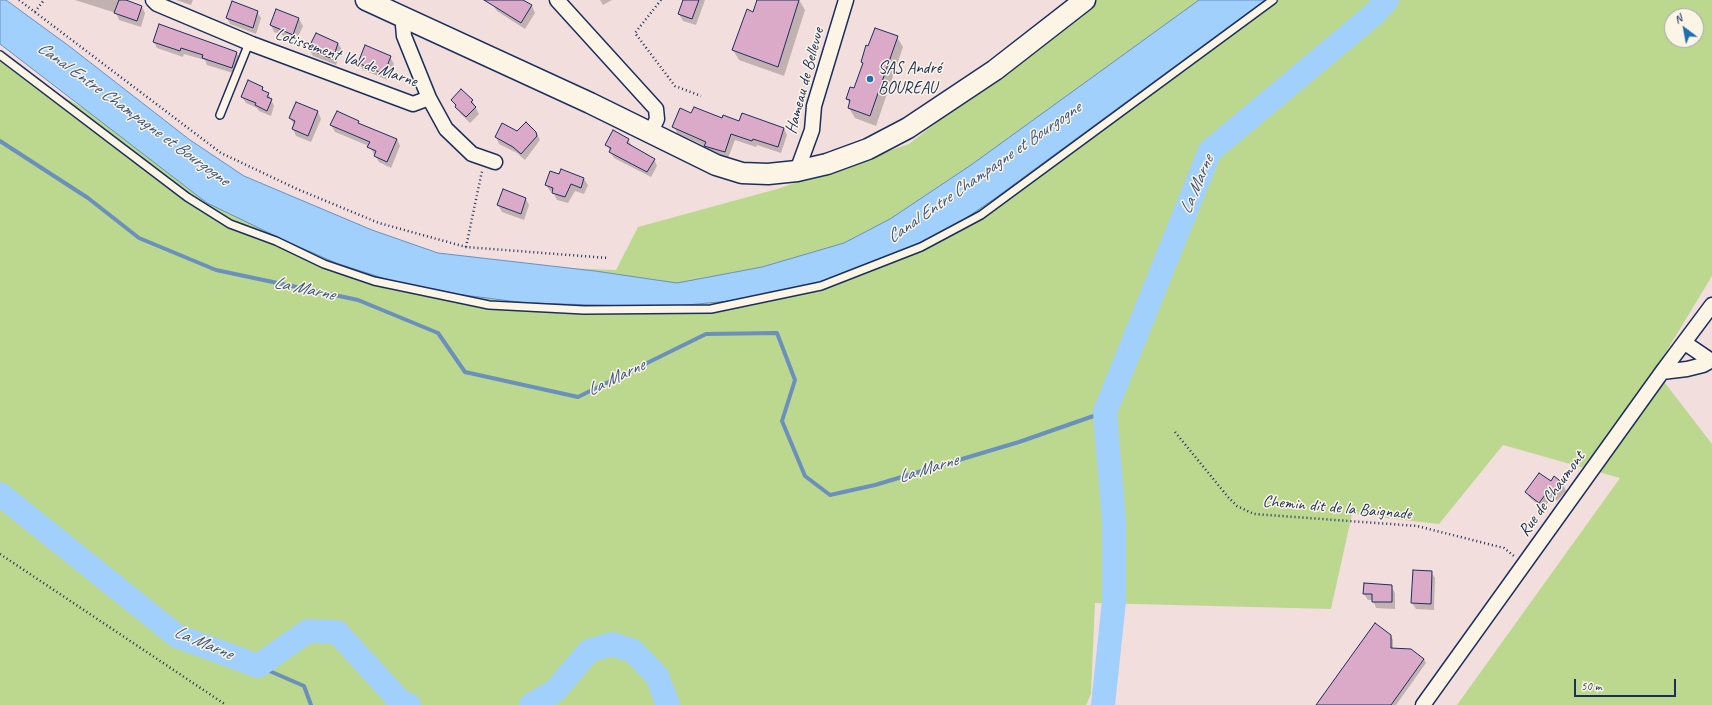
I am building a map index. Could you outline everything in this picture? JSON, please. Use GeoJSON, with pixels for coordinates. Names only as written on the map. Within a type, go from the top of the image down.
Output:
{"type":"FeatureCollection","features":[{"type":"Feature","properties":{"kind":"street","name":"Lotissement Val de Marne"},"geometry":{"type":"LineString","coordinates":[[153,0],[156,4],[250,44],[413,104],[429,98],[446,129],[472,154],[490,160]]}},
{"type":"Feature","properties":{"kind":"street"},"geometry":{"type":"LineString","coordinates":[[366,0],[590,103],[650,134],[716,165],[742,172],[768,174],[797,171],[827,164],[868,149],[908,128],[995,70],[1085,0]]}},
{"type":"Feature","properties":{"kind":"street"},"geometry":{"type":"LineString","coordinates":[[557,0],[656,109],[657,119],[650,134]]}},
{"type":"Feature","properties":{"kind":"street","name":"Hameau de Bellevue"},"geometry":{"type":"LineString","coordinates":[[797,171],[812,130],[814,106],[846,0]]}},
{"type":"Feature","properties":{"kind":"street"},"geometry":{"type":"LineString","coordinates":[[406,18],[402,25],[404,36],[429,98]]}},
{"type":"Feature","properties":{"kind":"street","name":"Rue de Chaumont"},"geometry":{"type":"LineString","coordinates":[[1423,705],[1662,372],[1712,305]]}},
{"type":"Feature","properties":{"kind":"street"},"geometry":{"type":"LineString","coordinates":[[1662,372],[1688,369],[1703,365],[1711,360],[1684,343]]}},
{"type":"Feature","properties":{"kind":"lane"},"geometry":{"type":"LineString","coordinates":[[0,56],[187,197],[230,224],[276,241],[324,264],[374,281],[489,306],[584,310],[710,309],[821,286],[921,247],[981,215],[1273,0]]}},
{"type":"Feature","properties":{"kind":"lane"},"geometry":{"type":"LineString","coordinates":[[220,115],[250,44]]}},
{"type":"Feature","properties":{"kind":"path"},"geometry":{"type":"LineString","coordinates":[[19,0],[220,153],[297,189],[378,223],[466,247],[608,258]]}},
{"type":"Feature","properties":{"kind":"path"},"geometry":{"type":"LineString","coordinates":[[36,12],[44,0]]}},
{"type":"Feature","properties":{"kind":"path"},"geometry":{"type":"LineString","coordinates":[[661,0],[635,33],[676,86],[701,96]]}},
{"type":"Feature","properties":{"kind":"path"},"geometry":{"type":"LineString","coordinates":[[466,247],[490,160]]}},
{"type":"Feature","properties":{"kind":"path","name":"Chemin dit de la Baignade"},"geometry":{"type":"LineString","coordinates":[[1175,432],[1228,497],[1237,506],[1254,514],[1417,526],[1504,548],[1524,564]]}},
{"type":"Feature","properties":{"kind":"path"},"geometry":{"type":"LineString","coordinates":[[0,554],[226,705]]}},
{"type":"Feature","properties":{"kind":"green space"},"geometry":{"type":"Polygon","coordinates":[[[1093,0],[1712,0],[1712,276],[1655,370],[1712,444],[1712,705],[1457,705],[1620,478],[1503,445],[1439,524],[1352,514],[1331,609],[1095,603],[1091,694],[1086,705],[0,705],[0,61],[214,182],[374,241],[504,266],[616,270],[638,227],[777,189],[909,144],[1093,0]]]}},
{"type":"Feature","properties":{"kind":"water","name":"Canal Entre Champagne et Bourgogne"},"geometry":{"type":"Polygon","coordinates":[[[0,0],[6,0],[69,46],[190,140],[244,176],[372,230],[438,253],[595,271],[677,283],[762,267],[844,243],[890,219],[971,165],[1199,0],[1265,0],[994,199],[947,231],[866,266],[813,285],[782,293],[729,301],[666,307],[526,303],[455,294],[392,281],[336,263],[288,242],[207,203],[0,44],[0,0]]]}},
{"type":"Feature","properties":{"kind":"building"},"geometry":{"type":"Polygon","coordinates":[[[119,0],[126,0],[142,6],[137,21],[114,13],[119,0]]]}},
{"type":"Feature","properties":{"kind":"building"},"geometry":{"type":"Polygon","coordinates":[[[484,0],[523,0],[532,5],[521,23],[484,0]]]}},
{"type":"Feature","properties":{"kind":"building"},"geometry":{"type":"Polygon","coordinates":[[[683,0],[699,0],[692,19],[678,14],[683,0]]]}},
{"type":"Feature","properties":{"kind":"building"},"geometry":{"type":"Polygon","coordinates":[[[757,0],[799,0],[778,67],[732,50],[747,9],[753,12],[757,0]]]}},
{"type":"Feature","properties":{"kind":"building"},"geometry":{"type":"Polygon","coordinates":[[[232,1],[258,11],[253,28],[226,18],[232,1]]]}},
{"type":"Feature","properties":{"kind":"building"},"geometry":{"type":"Polygon","coordinates":[[[276,9],[299,18],[293,35],[270,25],[276,9]]]}},
{"type":"Feature","properties":{"kind":"building"},"geometry":{"type":"Polygon","coordinates":[[[159,24],[237,52],[232,68],[202,58],[203,55],[181,48],[180,51],[153,42],[159,24]]]}},
{"type":"Feature","properties":{"kind":"building","name":"SAS André BOUREAU"},"geometry":{"type":"Polygon","coordinates":[[[875,28],[898,36],[870,116],[848,108],[850,100],[846,99],[850,87],[854,88],[863,63],[861,62],[866,45],[868,46],[875,28]]]}},
{"type":"Feature","properties":{"kind":"building"},"geometry":{"type":"Polygon","coordinates":[[[316,33],[338,43],[333,59],[308,49],[316,33]]]}},
{"type":"Feature","properties":{"kind":"building"},"geometry":{"type":"Polygon","coordinates":[[[365,45],[391,56],[384,74],[358,63],[365,45]]]}},
{"type":"Feature","properties":{"kind":"building"},"geometry":{"type":"Polygon","coordinates":[[[248,80],[263,87],[262,90],[269,93],[267,97],[272,99],[267,111],[255,105],[256,103],[241,97],[248,80]]]}},
{"type":"Feature","properties":{"kind":"building"},"geometry":{"type":"Polygon","coordinates":[[[461,89],[473,100],[471,102],[476,107],[466,117],[455,107],[456,105],[451,100],[461,89]]]}},
{"type":"Feature","properties":{"kind":"building"},"geometry":{"type":"Polygon","coordinates":[[[296,102],[318,111],[308,136],[292,129],[295,121],[289,118],[296,102]]]}},
{"type":"Feature","properties":{"kind":"building"},"geometry":{"type":"Polygon","coordinates":[[[694,107],[722,118],[723,115],[739,121],[742,113],[784,128],[778,147],[731,134],[725,152],[704,146],[706,142],[672,127],[680,108],[691,113],[694,107]]]}},
{"type":"Feature","properties":{"kind":"building"},"geometry":{"type":"Polygon","coordinates":[[[337,111],[359,121],[358,123],[397,139],[387,162],[374,156],[376,151],[367,147],[370,142],[330,125],[337,111]]]}},
{"type":"Feature","properties":{"kind":"building"},"geometry":{"type":"Polygon","coordinates":[[[526,122],[536,132],[537,136],[521,154],[513,147],[495,137],[502,123],[517,131],[526,122]]]}},
{"type":"Feature","properties":{"kind":"building"},"geometry":{"type":"Polygon","coordinates":[[[613,130],[629,139],[627,143],[655,159],[647,172],[609,152],[611,148],[605,145],[613,130]]]}},
{"type":"Feature","properties":{"kind":"building"},"geometry":{"type":"Polygon","coordinates":[[[561,169],[584,178],[581,188],[571,184],[565,197],[552,193],[553,188],[545,185],[550,171],[559,174],[561,169]]]}},
{"type":"Feature","properties":{"kind":"building"},"geometry":{"type":"Polygon","coordinates":[[[503,189],[526,198],[521,214],[497,205],[503,189]]]}},
{"type":"Feature","properties":{"kind":"building"},"geometry":{"type":"Polygon","coordinates":[[[1539,473],[1551,481],[1554,476],[1564,484],[1553,495],[1548,491],[1539,503],[1525,492],[1539,473]]]}},
{"type":"Feature","properties":{"kind":"building"},"geometry":{"type":"Polygon","coordinates":[[[1413,570],[1432,571],[1431,604],[1411,603],[1413,570]]]}},
{"type":"Feature","properties":{"kind":"building"},"geometry":{"type":"Polygon","coordinates":[[[1364,583],[1392,585],[1392,602],[1372,602],[1372,594],[1363,594],[1364,583]]]}},
{"type":"Feature","properties":{"kind":"building"},"geometry":{"type":"Polygon","coordinates":[[[1375,623],[1391,635],[1391,648],[1411,649],[1424,659],[1391,705],[1316,705],[1375,623]]]}},
{"type":"Feature","properties":{"kind":"waterway","name":"La Marne"},"geometry":{"type":"LineString","coordinates":[[1103,705],[1114,601],[1114,522],[1105,412],[1210,151],[1373,15],[1387,0]]}},
{"type":"Feature","properties":{"kind":"waterway","name":"La Marne"},"geometry":{"type":"LineString","coordinates":[[0,141],[88,198],[139,238],[216,270],[358,300],[438,333],[465,372],[578,397],[706,334],[777,333],[795,380],[782,421],[805,476],[830,495],[875,485],[1019,442],[1105,412]]}},
{"type":"Feature","properties":{"kind":"waterway","name":"La Marne"},"geometry":{"type":"LineString","coordinates":[[0,494],[177,636],[258,666],[308,631],[337,632],[401,702],[409,705]]}},
{"type":"Feature","properties":{"kind":"waterway","name":"La Marne"},"geometry":{"type":"LineString","coordinates":[[531,705],[555,691],[589,651],[612,644],[633,651],[657,676],[668,705]]}},
{"type":"Feature","properties":{"kind":"waterway"},"geometry":{"type":"LineString","coordinates":[[258,666],[304,686],[311,705]]}},
{"type":"Feature","properties":{"kind":"place","name":"SAS André BOUREAU"},"geometry":{"type":"Point","coordinates":[870,79]}}]}
